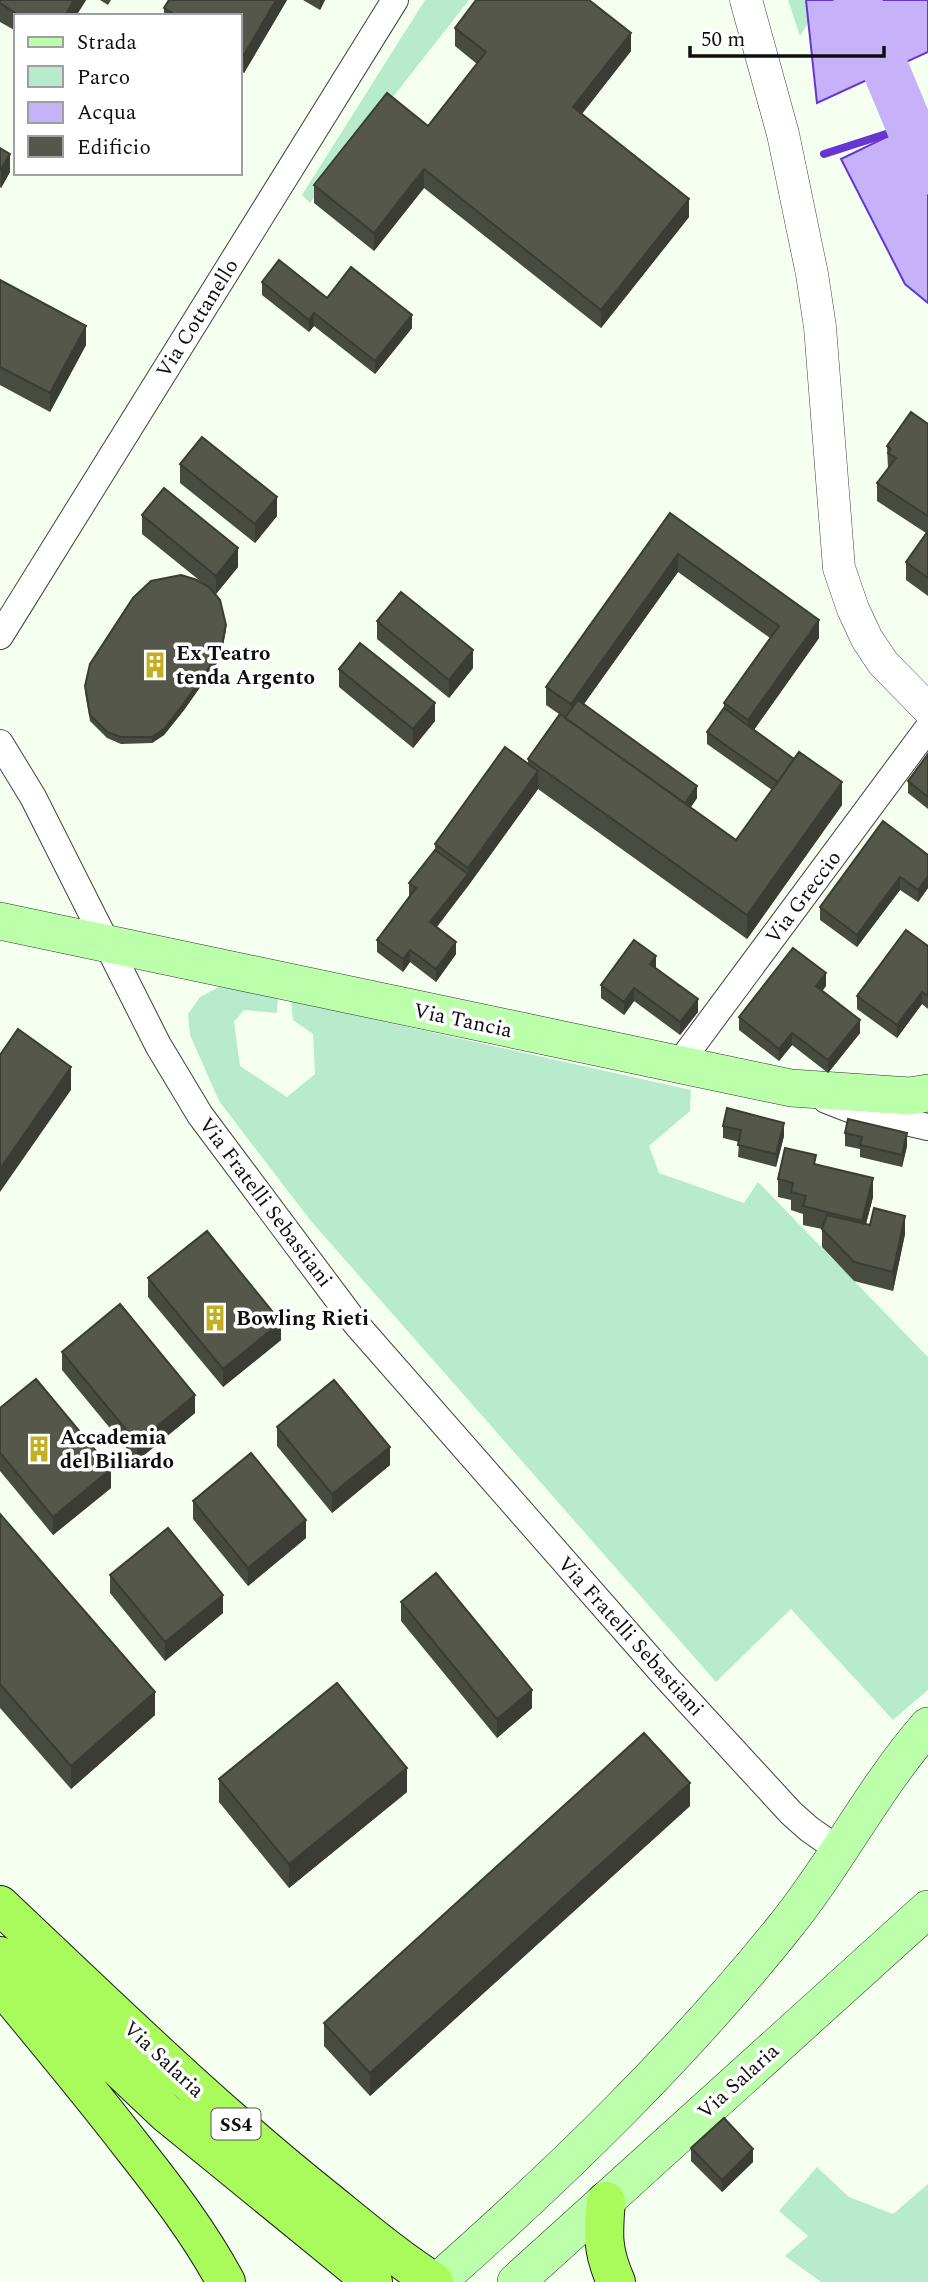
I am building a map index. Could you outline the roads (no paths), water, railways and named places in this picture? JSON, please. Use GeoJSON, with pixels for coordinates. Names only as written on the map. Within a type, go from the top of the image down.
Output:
{"type":"FeatureCollection","features":[{"type":"Feature","properties":{"kind":"highway","name":"Via Salaria"},"geometry":{"type":"LineString","coordinates":[[0,1905],[184,2078],[275,2159],[403,2262],[435,2282]]}},
{"type":"Feature","properties":{"kind":"highway","name":"Via Salaria"},"geometry":{"type":"LineString","coordinates":[[0,1956],[166,2113],[373,2282]]}},
{"type":"Feature","properties":{"kind":"highway"},"geometry":{"type":"LineString","coordinates":[[0,1984],[98,2102],[182,2210],[226,2282]]}},
{"type":"Feature","properties":{"kind":"highway"},"geometry":{"type":"LineString","coordinates":[[606,2201],[603,2236],[608,2265],[616,2282]]}},
{"type":"Feature","properties":{"kind":"main road","name":"Via Tancia"},"geometry":{"type":"LineString","coordinates":[[0,921],[791,1088],[910,1096],[928,1093]]}},
{"type":"Feature","properties":{"kind":"main road"},"geometry":{"type":"LineString","coordinates":[[435,2282],[481,2243],[581,2148],[719,2004],[786,1926],[902,1758],[928,1726]]}},
{"type":"Feature","properties":{"kind":"main road","name":"Via Salaria"},"geometry":{"type":"LineString","coordinates":[[516,2282],[928,1909]]}},
{"type":"Feature","properties":{"kind":"street","name":"Via Cottanello"},"geometry":{"type":"LineString","coordinates":[[0,636],[395,0]]}},
{"type":"Feature","properties":{"kind":"street"},"geometry":{"type":"LineString","coordinates":[[746,0],[783,134],[812,274],[820,327],[839,568],[867,639],[883,663],[928,709]]}},
{"type":"Feature","properties":{"kind":"street","name":"Via Greccio"},"geometry":{"type":"LineString","coordinates":[[678,1065],[928,729]]}},
{"type":"Feature","properties":{"kind":"street","name":"Via Fratelli Sebastiani"},"geometry":{"type":"LineString","coordinates":[[0,743],[33,797],[158,1045],[200,1115],[357,1325],[665,1676],[791,1812],[809,1829],[839,1850]]}},
{"type":"Feature","properties":{"kind":"street"},"geometry":{"type":"LineString","coordinates":[[791,1088],[849,1109],[928,1127]]}},
{"type":"Feature","properties":{"kind":"water"},"geometry":{"type":"Polygon","coordinates":[[[806,0],[928,0],[928,52],[817,103],[806,0]]]}},
{"type":"Feature","properties":{"kind":"water"},"geometry":{"type":"Polygon","coordinates":[[[928,117],[928,303],[905,284],[841,159],[928,117]]]}},
{"type":"Feature","properties":{"kind":"waterway"},"geometry":{"type":"LineString","coordinates":[[857,0],[928,171]]}},
{"type":"Feature","properties":{"kind":"waterway"},"geometry":{"type":"LineString","coordinates":[[824,154],[911,126],[928,114]]}},
{"type":"Feature","properties":{"kind":"place","name":"Ex Teatro tenda Argento"},"geometry":{"type":"Point","coordinates":[155,665]}},
{"type":"Feature","properties":{"kind":"place","name":"Bowling Rieti"},"geometry":{"type":"Point","coordinates":[215,1318]}},
{"type":"Feature","properties":{"kind":"place","name":"Accademia del Biliardo"},"geometry":{"type":"Point","coordinates":[39,1449]}}]}
